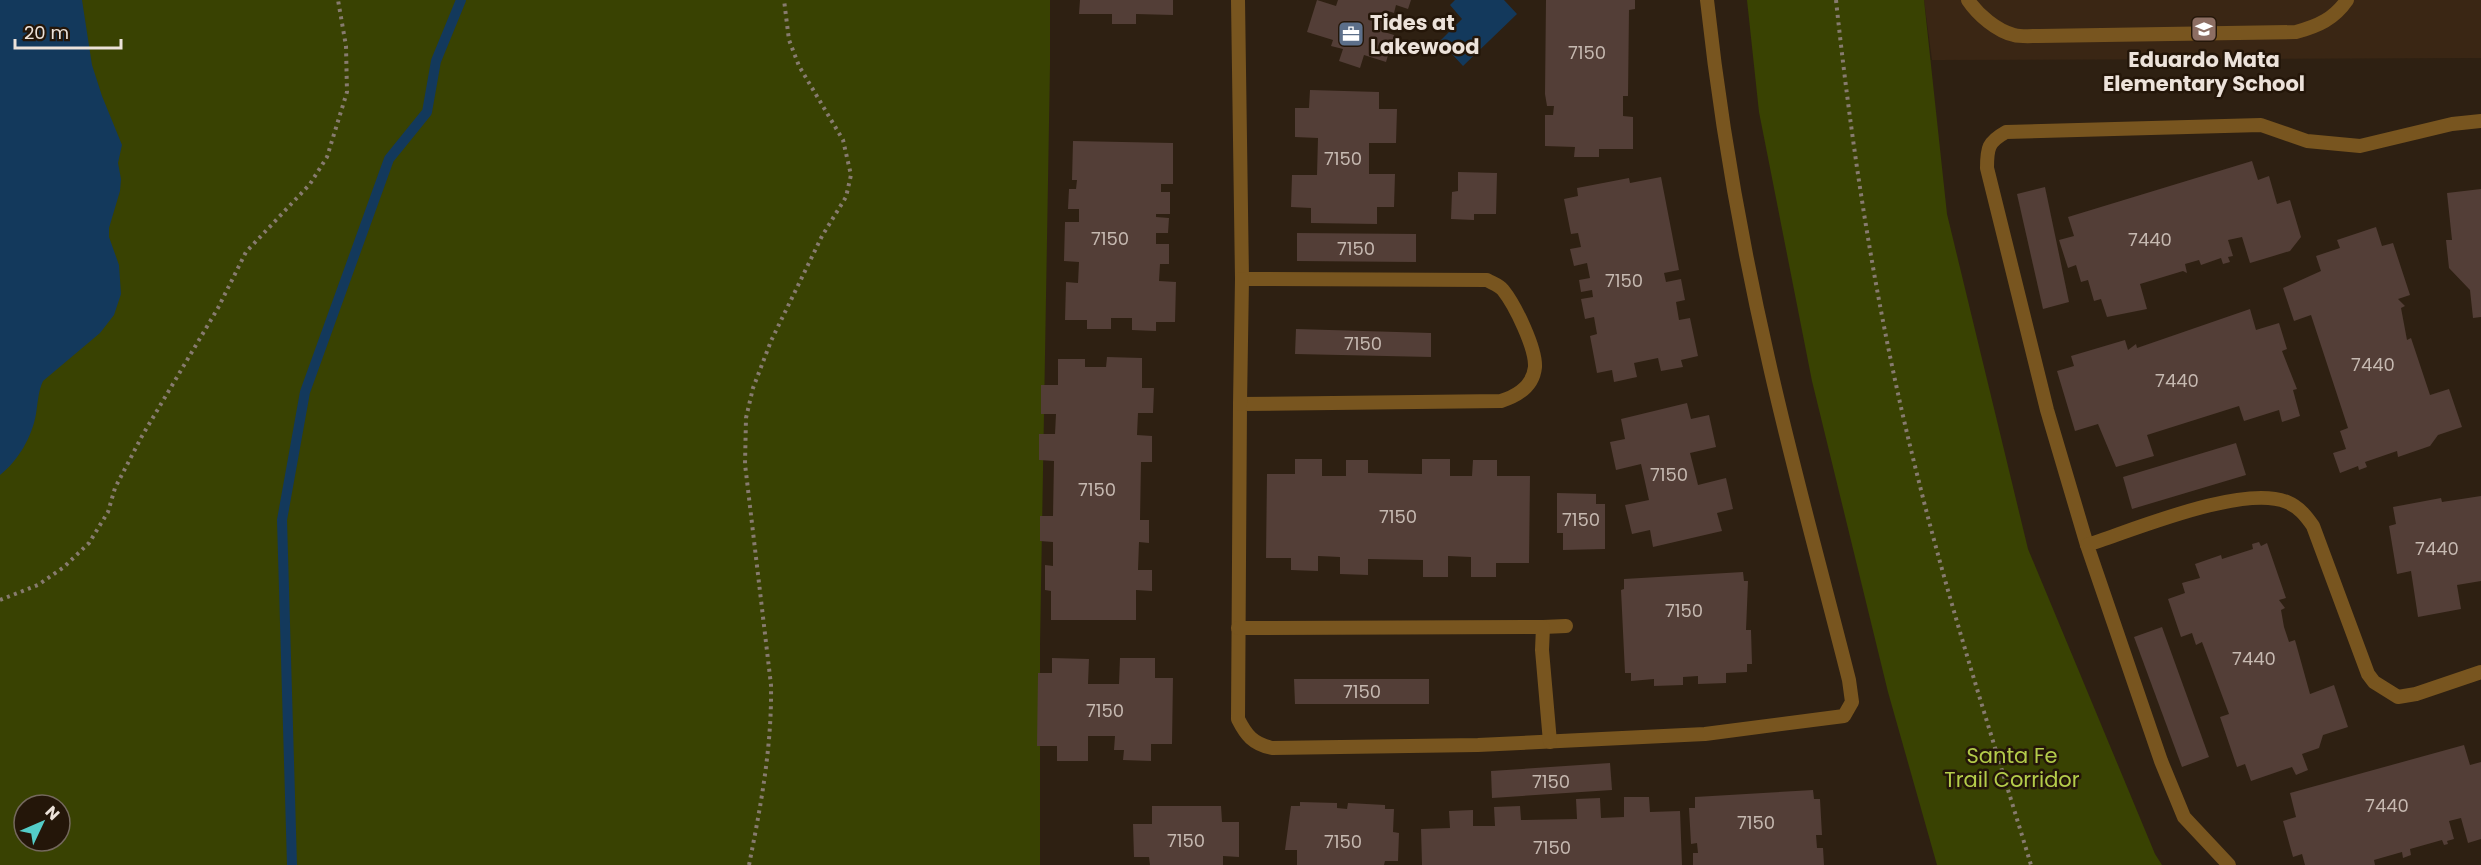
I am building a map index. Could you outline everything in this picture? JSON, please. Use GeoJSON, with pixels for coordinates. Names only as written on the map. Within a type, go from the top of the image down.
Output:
{"type":"FeatureCollection","features":[{"type":"Feature","properties":{"kind":"lane"},"geometry":{"type":"LineString","coordinates":[[1238,0],[1242,279],[1238,719],[1245,732],[1258,745],[1272,748],[1466,746],[1705,734],[1844,716],[1852,702],[1849,680],[1768,358],[1714,66],[1707,0]]}},
{"type":"Feature","properties":{"kind":"lane"},"geometry":{"type":"LineString","coordinates":[[1968,0],[1993,25],[2014,35],[2039,36],[2296,32],[2319,26],[2338,13],[2347,0]]}},
{"type":"Feature","properties":{"kind":"lane"},"geometry":{"type":"LineString","coordinates":[[2229,865],[2184,817],[2161,761],[2087,545],[2047,410],[1987,168],[1987,151],[1994,139],[2006,132],[2261,125],[2307,141],[2360,146],[2443,126],[2481,121]]}},
{"type":"Feature","properties":{"kind":"lane"},"geometry":{"type":"LineString","coordinates":[[1240,404],[1501,401],[1517,396],[1529,383],[1535,368],[1527,336],[1514,308],[1502,288],[1487,280],[1242,279]]}},
{"type":"Feature","properties":{"kind":"lane"},"geometry":{"type":"LineString","coordinates":[[2087,545],[2212,504],[2242,498],[2264,498],[2286,502],[2304,513],[2313,526],[2368,674],[2374,682],[2388,693],[2398,697],[2416,694],[2481,672]]}},
{"type":"Feature","properties":{"kind":"lane"},"geometry":{"type":"LineString","coordinates":[[1238,628],[1566,626]]}},
{"type":"Feature","properties":{"kind":"lane"},"geometry":{"type":"LineString","coordinates":[[1543,627],[1542,650],[1550,742]]}},
{"type":"Feature","properties":{"kind":"path"},"geometry":{"type":"LineString","coordinates":[[0,600],[38,585],[64,567],[89,543],[108,512],[115,488],[142,436],[218,308],[246,252],[310,184],[327,157],[347,92],[346,46],[338,0]]}},
{"type":"Feature","properties":{"kind":"path"},"geometry":{"type":"LineString","coordinates":[[749,865],[770,751],[771,685],[745,464],[746,418],[753,388],[771,341],[822,236],[846,197],[851,175],[843,140],[799,66],[789,40],[784,0]]}},
{"type":"Feature","properties":{"kind":"path"},"geometry":{"type":"LineString","coordinates":[[1836,0],[1844,81],[1890,354],[1917,477],[1955,618],[2031,865]]}},
{"type":"Feature","properties":{"kind":"shaded area","name":"Eduardo Mata Elementary School"},"geometry":{"type":"Polygon","coordinates":[[[1924,0],[2481,0],[2481,58],[1932,60],[1924,0]]]}},
{"type":"Feature","properties":{"kind":"green space"},"geometry":{"type":"Polygon","coordinates":[[[0,0],[1050,0],[1040,645],[1040,865],[0,865],[0,0]]]}},
{"type":"Feature","properties":{"kind":"green space","name":"Santa Fe Trail Corridor"},"geometry":{"type":"Polygon","coordinates":[[[1747,0],[1924,0],[1947,214],[2028,549],[2155,854],[2162,865],[1937,865],[1888,692],[1812,381],[1759,112],[1747,0]]]}},
{"type":"Feature","properties":{"kind":"water"},"geometry":{"type":"Polygon","coordinates":[[[0,0],[82,0],[92,65],[122,145],[118,163],[121,179],[120,191],[109,228],[109,237],[119,265],[121,294],[114,315],[100,333],[43,381],[28,440],[13,463],[0,475],[0,0]]]}},
{"type":"Feature","properties":{"kind":"water"},"geometry":{"type":"Polygon","coordinates":[[[1455,0],[1504,0],[1517,14],[1463,66],[1440,41],[1462,19],[1450,5],[1455,0]]]}},
{"type":"Feature","properties":{"kind":"building"},"geometry":{"type":"Polygon","coordinates":[[[1080,0],[1173,0],[1173,15],[1136,14],[1136,24],[1112,24],[1112,14],[1079,14],[1080,0]]]}},
{"type":"Feature","properties":{"kind":"building","name":"Tides at Lakewood"},"geometry":{"type":"Polygon","coordinates":[[[1317,0],[1336,6],[1338,0],[1411,0],[1408,9],[1396,5],[1394,13],[1388,11],[1381,31],[1394,35],[1386,62],[1364,55],[1360,68],[1339,61],[1343,49],[1331,46],[1333,40],[1307,32],[1317,0]]]}},
{"type":"Feature","properties":{"kind":"building"},"geometry":{"type":"Polygon","coordinates":[[[1546,0],[1635,0],[1635,9],[1629,10],[1628,96],[1623,96],[1623,116],[1633,117],[1633,149],[1599,149],[1599,157],[1574,157],[1575,147],[1545,146],[1545,115],[1553,115],[1554,106],[1547,106],[1545,94],[1546,0]]]}},
{"type":"Feature","properties":{"kind":"building"},"geometry":{"type":"Polygon","coordinates":[[[1310,90],[1379,92],[1379,109],[1397,109],[1396,143],[1369,143],[1369,174],[1395,174],[1394,207],[1377,207],[1377,224],[1311,223],[1311,208],[1291,207],[1292,175],[1317,175],[1318,138],[1295,137],[1295,108],[1309,108],[1310,90]]]}},
{"type":"Feature","properties":{"kind":"building"},"geometry":{"type":"Polygon","coordinates":[[[1073,141],[1173,143],[1173,184],[1161,184],[1161,192],[1170,192],[1170,214],[1156,214],[1156,217],[1169,218],[1168,233],[1156,233],[1156,244],[1169,244],[1169,264],[1160,264],[1159,281],[1176,282],[1175,322],[1156,322],[1156,331],[1132,330],[1132,318],[1111,318],[1111,329],[1087,329],[1087,320],[1065,320],[1066,282],[1078,283],[1079,262],[1064,261],[1065,222],[1079,222],[1079,209],[1068,209],[1069,189],[1076,189],[1077,180],[1072,180],[1073,141]]]}},
{"type":"Feature","properties":{"kind":"building"},"geometry":{"type":"Polygon","coordinates":[[[2252,161],[2258,180],[2269,176],[2277,204],[2290,200],[2301,237],[2290,251],[2250,263],[2242,237],[2228,240],[2233,256],[2228,257],[2230,262],[2223,264],[2221,258],[2201,265],[2199,260],[2185,264],[2187,273],[2183,271],[2140,284],[2147,309],[2107,317],[2101,299],[2094,301],[2088,280],[2081,282],[2076,265],[2068,268],[2059,240],[2074,236],[2068,217],[2252,161]]]}},
{"type":"Feature","properties":{"kind":"building"},"geometry":{"type":"Polygon","coordinates":[[[1458,172],[1497,173],[1496,214],[1474,214],[1474,220],[1451,219],[1452,192],[1458,191],[1458,172]]]}},
{"type":"Feature","properties":{"kind":"building"},"geometry":{"type":"Polygon","coordinates":[[[1661,177],[1679,270],[1664,273],[1666,282],[1681,279],[1685,300],[1676,302],[1679,320],[1690,318],[1698,356],[1681,360],[1683,367],[1661,371],[1658,358],[1634,363],[1637,377],[1614,382],[1612,370],[1597,373],[1590,336],[1597,334],[1594,317],[1585,319],[1581,299],[1593,297],[1592,290],[1581,292],[1579,280],[1590,278],[1587,263],[1574,266],[1570,249],[1581,247],[1578,233],[1571,234],[1564,199],[1578,196],[1577,188],[1629,178],[1630,183],[1661,177]]]}},
{"type":"Feature","properties":{"kind":"building"},"geometry":{"type":"Polygon","coordinates":[[[2045,187],[2069,302],[2043,309],[2017,194],[2045,187]]]}},
{"type":"Feature","properties":{"kind":"building"},"geometry":{"type":"Polygon","coordinates":[[[2481,189],[2481,317],[2473,318],[2470,290],[2449,268],[2446,240],[2452,240],[2447,193],[2481,189]]]}},
{"type":"Feature","properties":{"kind":"building"},"geometry":{"type":"Polygon","coordinates":[[[2376,227],[2382,246],[2393,243],[2410,295],[2398,299],[2405,306],[2401,308],[2407,340],[2411,338],[2430,395],[2449,389],[2462,427],[2438,435],[2430,446],[2398,457],[2397,451],[2365,462],[2367,467],[2359,470],[2358,466],[2340,473],[2333,453],[2346,449],[2340,431],[2348,428],[2311,315],[2294,321],[2283,288],[2321,271],[2316,256],[2340,248],[2337,240],[2376,227]]]}},
{"type":"Feature","properties":{"kind":"building"},"geometry":{"type":"Polygon","coordinates":[[[1297,233],[1416,234],[1416,262],[1297,261],[1297,233]]]}},
{"type":"Feature","properties":{"kind":"building"},"geometry":{"type":"Polygon","coordinates":[[[2250,309],[2256,330],[2279,323],[2287,349],[2282,351],[2297,389],[2293,390],[2300,416],[2282,422],[2279,410],[2244,421],[2239,406],[2147,435],[2154,456],[2116,467],[2098,424],[2075,431],[2057,371],[2074,366],[2071,356],[2125,340],[2128,350],[2136,344],[2137,348],[2250,309]]]}},
{"type":"Feature","properties":{"kind":"building"},"geometry":{"type":"Polygon","coordinates":[[[1296,329],[1431,333],[1431,357],[1295,354],[1296,329]]]}},
{"type":"Feature","properties":{"kind":"building"},"geometry":{"type":"Polygon","coordinates":[[[1107,357],[1142,358],[1142,388],[1154,388],[1153,413],[1138,413],[1137,435],[1152,436],[1152,462],[1141,462],[1140,520],[1149,520],[1149,543],[1139,542],[1138,570],[1152,570],[1152,591],[1136,590],[1136,620],[1051,620],[1051,591],[1045,590],[1045,565],[1053,566],[1053,542],[1040,541],[1040,516],[1053,516],[1054,461],[1039,460],[1039,434],[1055,434],[1056,414],[1041,414],[1041,385],[1058,385],[1058,359],[1085,359],[1085,367],[1106,367],[1107,357]]]}},
{"type":"Feature","properties":{"kind":"building"},"geometry":{"type":"Polygon","coordinates":[[[1687,403],[1691,419],[1709,415],[1716,447],[1690,453],[1698,485],[1726,478],[1733,509],[1717,513],[1722,531],[1653,547],[1650,530],[1632,534],[1625,505],[1649,500],[1641,464],[1616,470],[1610,442],[1625,439],[1621,419],[1687,403]]]}},
{"type":"Feature","properties":{"kind":"building"},"geometry":{"type":"Polygon","coordinates":[[[2236,443],[2246,475],[2132,509],[2123,477],[2236,443]]]}},
{"type":"Feature","properties":{"kind":"building"},"geometry":{"type":"Polygon","coordinates":[[[1295,459],[1322,459],[1322,476],[1346,476],[1346,460],[1368,460],[1368,473],[1422,474],[1422,459],[1450,459],[1450,476],[1472,476],[1473,460],[1497,460],[1497,476],[1530,476],[1529,563],[1496,563],[1496,577],[1471,577],[1471,557],[1448,556],[1448,577],[1423,577],[1423,560],[1368,559],[1368,575],[1340,574],[1340,557],[1318,556],[1318,571],[1291,570],[1291,558],[1266,558],[1267,474],[1295,474],[1295,459]]]}},
{"type":"Feature","properties":{"kind":"building"},"geometry":{"type":"Polygon","coordinates":[[[1557,493],[1596,494],[1596,504],[1605,504],[1605,549],[1563,550],[1563,533],[1557,533],[1557,493]]]}},
{"type":"Feature","properties":{"kind":"building"},"geometry":{"type":"Polygon","coordinates":[[[2481,496],[2481,581],[2457,585],[2461,609],[2418,617],[2411,571],[2397,574],[2389,526],[2396,524],[2393,507],[2441,498],[2442,502],[2481,496]]]}},
{"type":"Feature","properties":{"kind":"building"},"geometry":{"type":"Polygon","coordinates":[[[2259,542],[2261,546],[2267,543],[2286,598],[2279,600],[2285,608],[2281,610],[2284,627],[2289,642],[2295,640],[2310,694],[2334,685],[2348,727],[2323,735],[2319,748],[2302,754],[2308,770],[2296,775],[2292,767],[2251,781],[2245,764],[2237,767],[2220,717],[2229,714],[2202,642],[2196,645],[2192,633],[2181,637],[2168,599],[2185,593],[2182,583],[2200,578],[2195,564],[2221,555],[2222,559],[2253,549],[2252,544],[2259,542]]]}},
{"type":"Feature","properties":{"kind":"building"},"geometry":{"type":"Polygon","coordinates":[[[1743,572],[1744,581],[1748,581],[1746,630],[1751,630],[1752,664],[1747,664],[1747,672],[1726,673],[1726,683],[1698,684],[1698,676],[1683,677],[1683,685],[1654,686],[1654,679],[1631,681],[1631,673],[1625,673],[1621,590],[1624,589],[1624,579],[1743,572]]]}},
{"type":"Feature","properties":{"kind":"building"},"geometry":{"type":"Polygon","coordinates":[[[2162,627],[2209,757],[2182,767],[2134,637],[2162,627]]]}},
{"type":"Feature","properties":{"kind":"building"},"geometry":{"type":"Polygon","coordinates":[[[1052,658],[1089,659],[1088,684],[1119,684],[1120,658],[1155,658],[1155,678],[1173,678],[1172,744],[1151,744],[1151,761],[1123,760],[1124,750],[1114,750],[1115,736],[1088,736],[1088,761],[1057,761],[1057,746],[1037,746],[1038,673],[1052,673],[1052,658]]]}},
{"type":"Feature","properties":{"kind":"building"},"geometry":{"type":"Polygon","coordinates":[[[1294,679],[1429,679],[1429,704],[1295,704],[1294,679]]]}},
{"type":"Feature","properties":{"kind":"building"},"geometry":{"type":"Polygon","coordinates":[[[2464,745],[2470,765],[2481,762],[2481,839],[2468,843],[2461,818],[2449,821],[2454,839],[2447,841],[2448,844],[2444,845],[2442,840],[2410,849],[2411,855],[2403,858],[2402,852],[2374,860],[2375,865],[2305,865],[2302,854],[2293,857],[2283,821],[2296,817],[2290,793],[2464,745]]]}},
{"type":"Feature","properties":{"kind":"building"},"geometry":{"type":"Polygon","coordinates":[[[1610,763],[1612,790],[1492,798],[1491,771],[1610,763]]]}},
{"type":"Feature","properties":{"kind":"building"},"geometry":{"type":"Polygon","coordinates":[[[1813,790],[1814,799],[1820,799],[1822,835],[1816,835],[1817,848],[1823,848],[1824,865],[1693,865],[1693,853],[1698,853],[1697,843],[1691,844],[1689,808],[1695,808],[1695,797],[1813,790]]]}},
{"type":"Feature","properties":{"kind":"building"},"geometry":{"type":"Polygon","coordinates":[[[1624,797],[1649,797],[1650,812],[1680,811],[1682,865],[1422,865],[1421,829],[1450,828],[1449,811],[1473,810],[1473,826],[1495,826],[1494,807],[1520,806],[1521,820],[1577,819],[1576,799],[1600,798],[1601,818],[1624,817],[1624,797]]]}},
{"type":"Feature","properties":{"kind":"building"},"geometry":{"type":"Polygon","coordinates":[[[1300,802],[1337,803],[1337,808],[1347,809],[1348,803],[1385,805],[1385,809],[1394,809],[1393,832],[1399,833],[1398,861],[1385,861],[1384,865],[1297,865],[1297,850],[1285,850],[1291,806],[1300,806],[1300,802]]]}},
{"type":"Feature","properties":{"kind":"building"},"geometry":{"type":"Polygon","coordinates":[[[1152,806],[1221,806],[1222,822],[1239,822],[1239,857],[1223,856],[1223,865],[1150,865],[1149,857],[1134,857],[1133,824],[1152,824],[1152,806]]]}},
{"type":"Feature","properties":{"kind":"waterway"},"geometry":{"type":"LineString","coordinates":[[292,865],[282,520],[305,392],[389,159],[427,112],[436,61],[461,0]]}},
{"type":"Feature","properties":{"kind":"place","name":"Eduardo Mata Elementary School"},"geometry":{"type":"Point","coordinates":[2204,29]}},
{"type":"Feature","properties":{"kind":"place","name":"Tides at Lakewood"},"geometry":{"type":"Point","coordinates":[1351,34]}}]}
